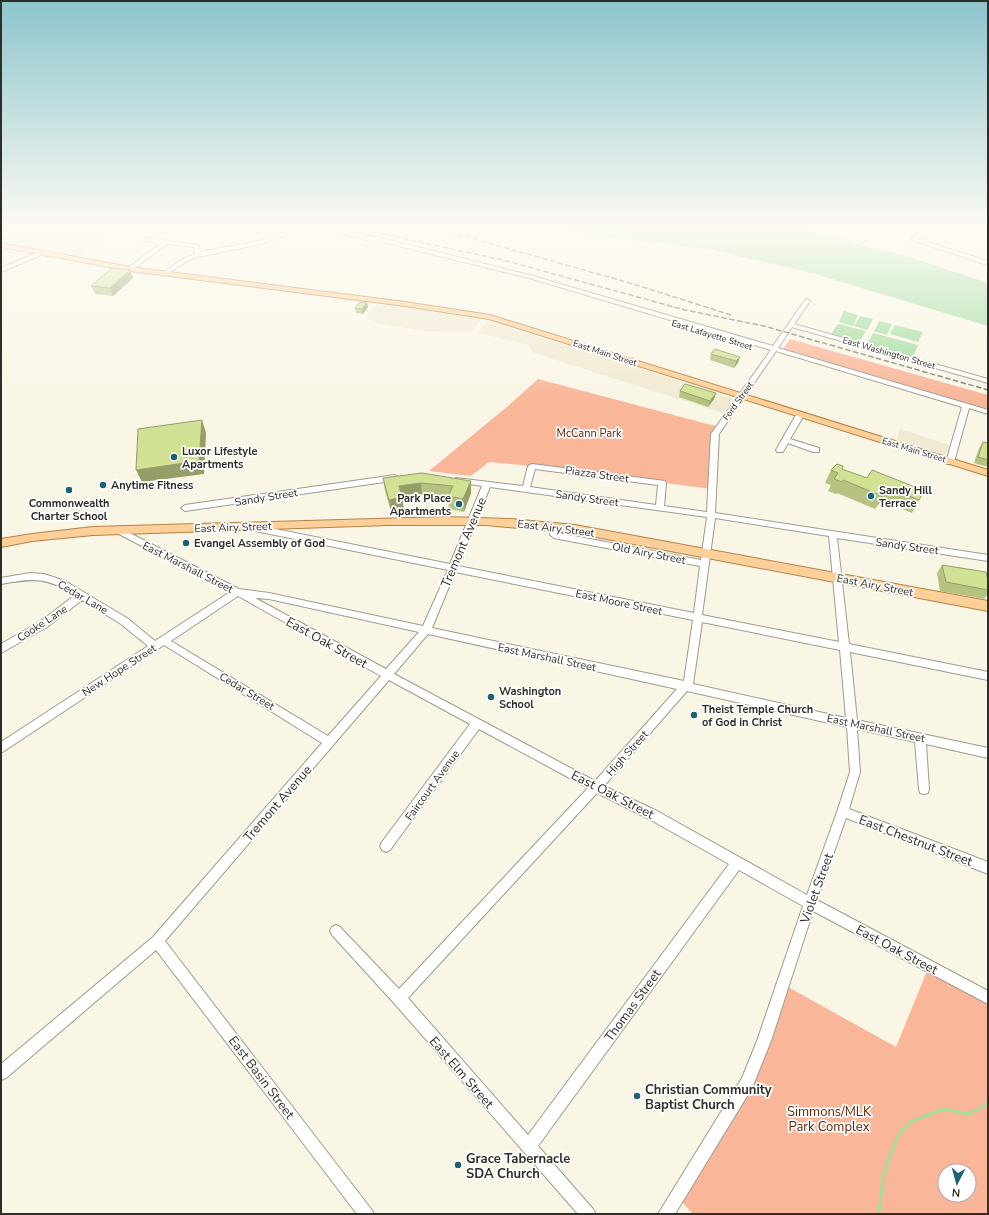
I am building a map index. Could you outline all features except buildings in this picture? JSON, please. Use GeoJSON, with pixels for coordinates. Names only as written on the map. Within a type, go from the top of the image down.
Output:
{"type":"FeatureCollection","features":[{"type":"Feature","properties":{"kind":"main road","name":"East Main Street"},"geometry":{"type":"LineString","coordinates":[[271,287],[406,304],[490,317],[988,473]]}},
{"type":"Feature","properties":{"kind":"main road","name":"East Airy Street"},"geometry":{"type":"LineString","coordinates":[[118,530],[250,527],[363,522],[473,521],[555,527],[575,529],[706,559],[836,577],[988,606]]}},
{"type":"Feature","properties":{"kind":"main road"},"geometry":{"type":"LineString","coordinates":[[1,542],[59,533],[118,530]]}},
{"type":"Feature","properties":{"kind":"street","name":"East Lafayette Street"},"geometry":{"type":"LineString","coordinates":[[549,287],[773,351],[965,408],[988,417]]}},
{"type":"Feature","properties":{"kind":"street","name":"Ford Street"},"geometry":{"type":"LineString","coordinates":[[711,515],[715,434],[742,397],[807,300]]}},
{"type":"Feature","properties":{"kind":"street","name":"East Washington Street"},"geometry":{"type":"LineString","coordinates":[[791,325],[988,381]]}},
{"type":"Feature","properties":{"kind":"street","name":"East Lafayette Street"},"geometry":{"type":"LineString","coordinates":[[965,408],[988,412]]}},
{"type":"Feature","properties":{"kind":"street"},"geometry":{"type":"LineString","coordinates":[[950,462],[965,408]]}},
{"type":"Feature","properties":{"kind":"street"},"geometry":{"type":"LineString","coordinates":[[780,450],[800,415]]}},
{"type":"Feature","properties":{"kind":"street"},"geometry":{"type":"LineString","coordinates":[[785,440],[816,450]]}},
{"type":"Feature","properties":{"kind":"street","name":"Piazza Street"},"geometry":{"type":"LineString","coordinates":[[526,489],[532,466],[662,483],[660,508]]}},
{"type":"Feature","properties":{"kind":"street","name":"Sandy Street"},"geometry":{"type":"LineString","coordinates":[[185,508],[405,477]]}},
{"type":"Feature","properties":{"kind":"street","name":"Sandy Street"},"geometry":{"type":"LineString","coordinates":[[452,479],[711,515],[988,558]]}},
{"type":"Feature","properties":{"kind":"street","name":"Tremont Avenue"},"geometry":{"type":"LineString","coordinates":[[1,1073],[157,941],[330,742],[386,674],[426,630],[473,521],[487,484]]}},
{"type":"Feature","properties":{"kind":"street","name":"High Street"},"geometry":{"type":"LineString","coordinates":[[399,998],[596,787],[686,688],[689,683],[711,515]]}},
{"type":"Feature","properties":{"kind":"street","name":"East Moore Street"},"geometry":{"type":"LineString","coordinates":[[250,527],[988,676]]}},
{"type":"Feature","properties":{"kind":"street","name":"East Marshall Street"},"geometry":{"type":"LineString","coordinates":[[118,530],[237,592],[269,596],[988,753]]}},
{"type":"Feature","properties":{"kind":"street","name":"Violet Street"},"geometry":{"type":"LineString","coordinates":[[666,1214],[747,1083],[764,1041],[810,903],[843,812],[855,772],[852,723],[843,647],[833,535]]}},
{"type":"Feature","properties":{"kind":"street","name":"Cedar Lane"},"geometry":{"type":"LineString","coordinates":[[1,581],[30,576],[44,577],[62,583],[124,621],[155,646]]}},
{"type":"Feature","properties":{"kind":"street","name":"New Hope Street"},"geometry":{"type":"LineString","coordinates":[[1,748],[237,592]]}},
{"type":"Feature","properties":{"kind":"street","name":"East Oak Street"},"geometry":{"type":"LineString","coordinates":[[237,592],[596,787],[653,815],[810,903],[988,998]]}},
{"type":"Feature","properties":{"kind":"street","name":"Cooke Lane"},"geometry":{"type":"LineString","coordinates":[[1,649],[44,624],[82,595]]}},
{"type":"Feature","properties":{"kind":"street","name":"Cedar Street"},"geometry":{"type":"LineString","coordinates":[[164,641],[330,742]]}},
{"type":"Feature","properties":{"kind":"street","name":"Faircourt Avenue"},"geometry":{"type":"LineString","coordinates":[[386,846],[477,723]]}},
{"type":"Feature","properties":{"kind":"street"},"geometry":{"type":"LineString","coordinates":[[920,738],[924,789]]}},
{"type":"Feature","properties":{"kind":"street","name":"East Chestnut Street"},"geometry":{"type":"LineString","coordinates":[[843,812],[988,868]]}},
{"type":"Feature","properties":{"kind":"street","name":"Thomas Street"},"geometry":{"type":"LineString","coordinates":[[528,1147],[737,863]]}},
{"type":"Feature","properties":{"kind":"street","name":"East Elm Street"},"geometry":{"type":"LineString","coordinates":[[336,931],[399,998],[588,1214]]}},
{"type":"Feature","properties":{"kind":"street","name":"East Basin Street"},"geometry":{"type":"LineString","coordinates":[[157,941],[366,1214]]}},
{"type":"Feature","properties":{"kind":"shaded area"},"geometry":{"type":"Polygon","coordinates":[[[857,287],[988,287],[988,326],[857,287]]]}},
{"type":"Feature","properties":{"kind":"shaded area"},"geometry":{"type":"Polygon","coordinates":[[[376,304],[481,319],[471,332],[425,331],[376,323],[365,317],[376,304]]]}},
{"type":"Feature","properties":{"kind":"shaded area"},"geometry":{"type":"Polygon","coordinates":[[[844,311],[858,315],[853,326],[839,322],[844,311]]]}},
{"type":"Feature","properties":{"kind":"shaded area"},"geometry":{"type":"Polygon","coordinates":[[[860,316],[873,319],[867,330],[854,326],[860,316]]]}},
{"type":"Feature","properties":{"kind":"shaded area"},"geometry":{"type":"Polygon","coordinates":[[[487,321],[734,399],[723,413],[534,353],[530,349],[529,345],[478,333],[487,321]]]}},
{"type":"Feature","properties":{"kind":"shaded area"},"geometry":{"type":"Polygon","coordinates":[[[879,321],[892,324],[887,335],[874,331],[879,321]]]}},
{"type":"Feature","properties":{"kind":"shaded area"},"geometry":{"type":"Polygon","coordinates":[[[838,324],[866,331],[859,342],[831,334],[838,324]]]}},
{"type":"Feature","properties":{"kind":"shaded area"},"geometry":{"type":"Polygon","coordinates":[[[895,325],[923,332],[918,342],[890,334],[895,325]]]}},
{"type":"Feature","properties":{"kind":"shaded area"},"geometry":{"type":"Polygon","coordinates":[[[873,333],[918,345],[913,357],[867,345],[873,333]]]}},
{"type":"Feature","properties":{"kind":"shaded area"},"geometry":{"type":"Polygon","coordinates":[[[900,429],[950,445],[946,455],[897,440],[900,429]]]}},
{"type":"Feature","properties":{"kind":"green space"},"geometry":{"type":"Polygon","coordinates":[[[790,339],[988,395],[988,409],[783,349],[790,339]]]}},
{"type":"Feature","properties":{"kind":"green space","name":"McCann Park"},"geometry":{"type":"Polygon","coordinates":[[[538,379],[719,427],[712,489],[489,462],[471,476],[429,471],[508,406],[538,379]]]}},
{"type":"Feature","properties":{"kind":"green space","name":"Simmons/MLK Park Complex"},"geometry":{"type":"Polygon","coordinates":[[[929,966],[988,998],[988,1214],[693,1214],[682,1202],[788,987],[896,1047],[929,966]]]}},
{"type":"Feature","properties":{"kind":"waterway"},"geometry":{"type":"LineString","coordinates":[[879,1214],[883,1177],[888,1160],[898,1136],[910,1122],[943,1109],[968,1114],[986,1105],[988,1100]]}},
{"type":"Feature","properties":{"kind":"railway"},"geometry":{"type":"LineString","coordinates":[[600,287],[685,310],[764,326],[988,390]]}},
{"type":"Feature","properties":{"kind":"railway"},"geometry":{"type":"LineString","coordinates":[[642,287],[731,315]]}},
{"type":"Feature","properties":{"kind":"place","name":"Luxor Lifestyle Apartments"},"geometry":{"type":"Point","coordinates":[174,457]}},
{"type":"Feature","properties":{"kind":"place","name":"Anytime Fitness"},"geometry":{"type":"Point","coordinates":[103,485]}},
{"type":"Feature","properties":{"kind":"place","name":"Commonwealth Charter School"},"geometry":{"type":"Point","coordinates":[69,490]}},
{"type":"Feature","properties":{"kind":"place","name":"Sandy Hill Terrace"},"geometry":{"type":"Point","coordinates":[871,496]}},
{"type":"Feature","properties":{"kind":"place","name":"Park Place Apartments"},"geometry":{"type":"Point","coordinates":[459,504]}},
{"type":"Feature","properties":{"kind":"place","name":"Evangel Assembly of God"},"geometry":{"type":"Point","coordinates":[186,543]}},
{"type":"Feature","properties":{"kind":"place","name":"Washington School"},"geometry":{"type":"Point","coordinates":[491,697]}},
{"type":"Feature","properties":{"kind":"place","name":"Theist Temple Church of God in Christ"},"geometry":{"type":"Point","coordinates":[694,715]}},
{"type":"Feature","properties":{"kind":"place","name":"Christian Community Baptist Church"},"geometry":{"type":"Point","coordinates":[637,1096]}},
{"type":"Feature","properties":{"kind":"place","name":"Grace Tabernacle SDA Church"},"geometry":{"type":"Point","coordinates":[458,1165]}}]}
